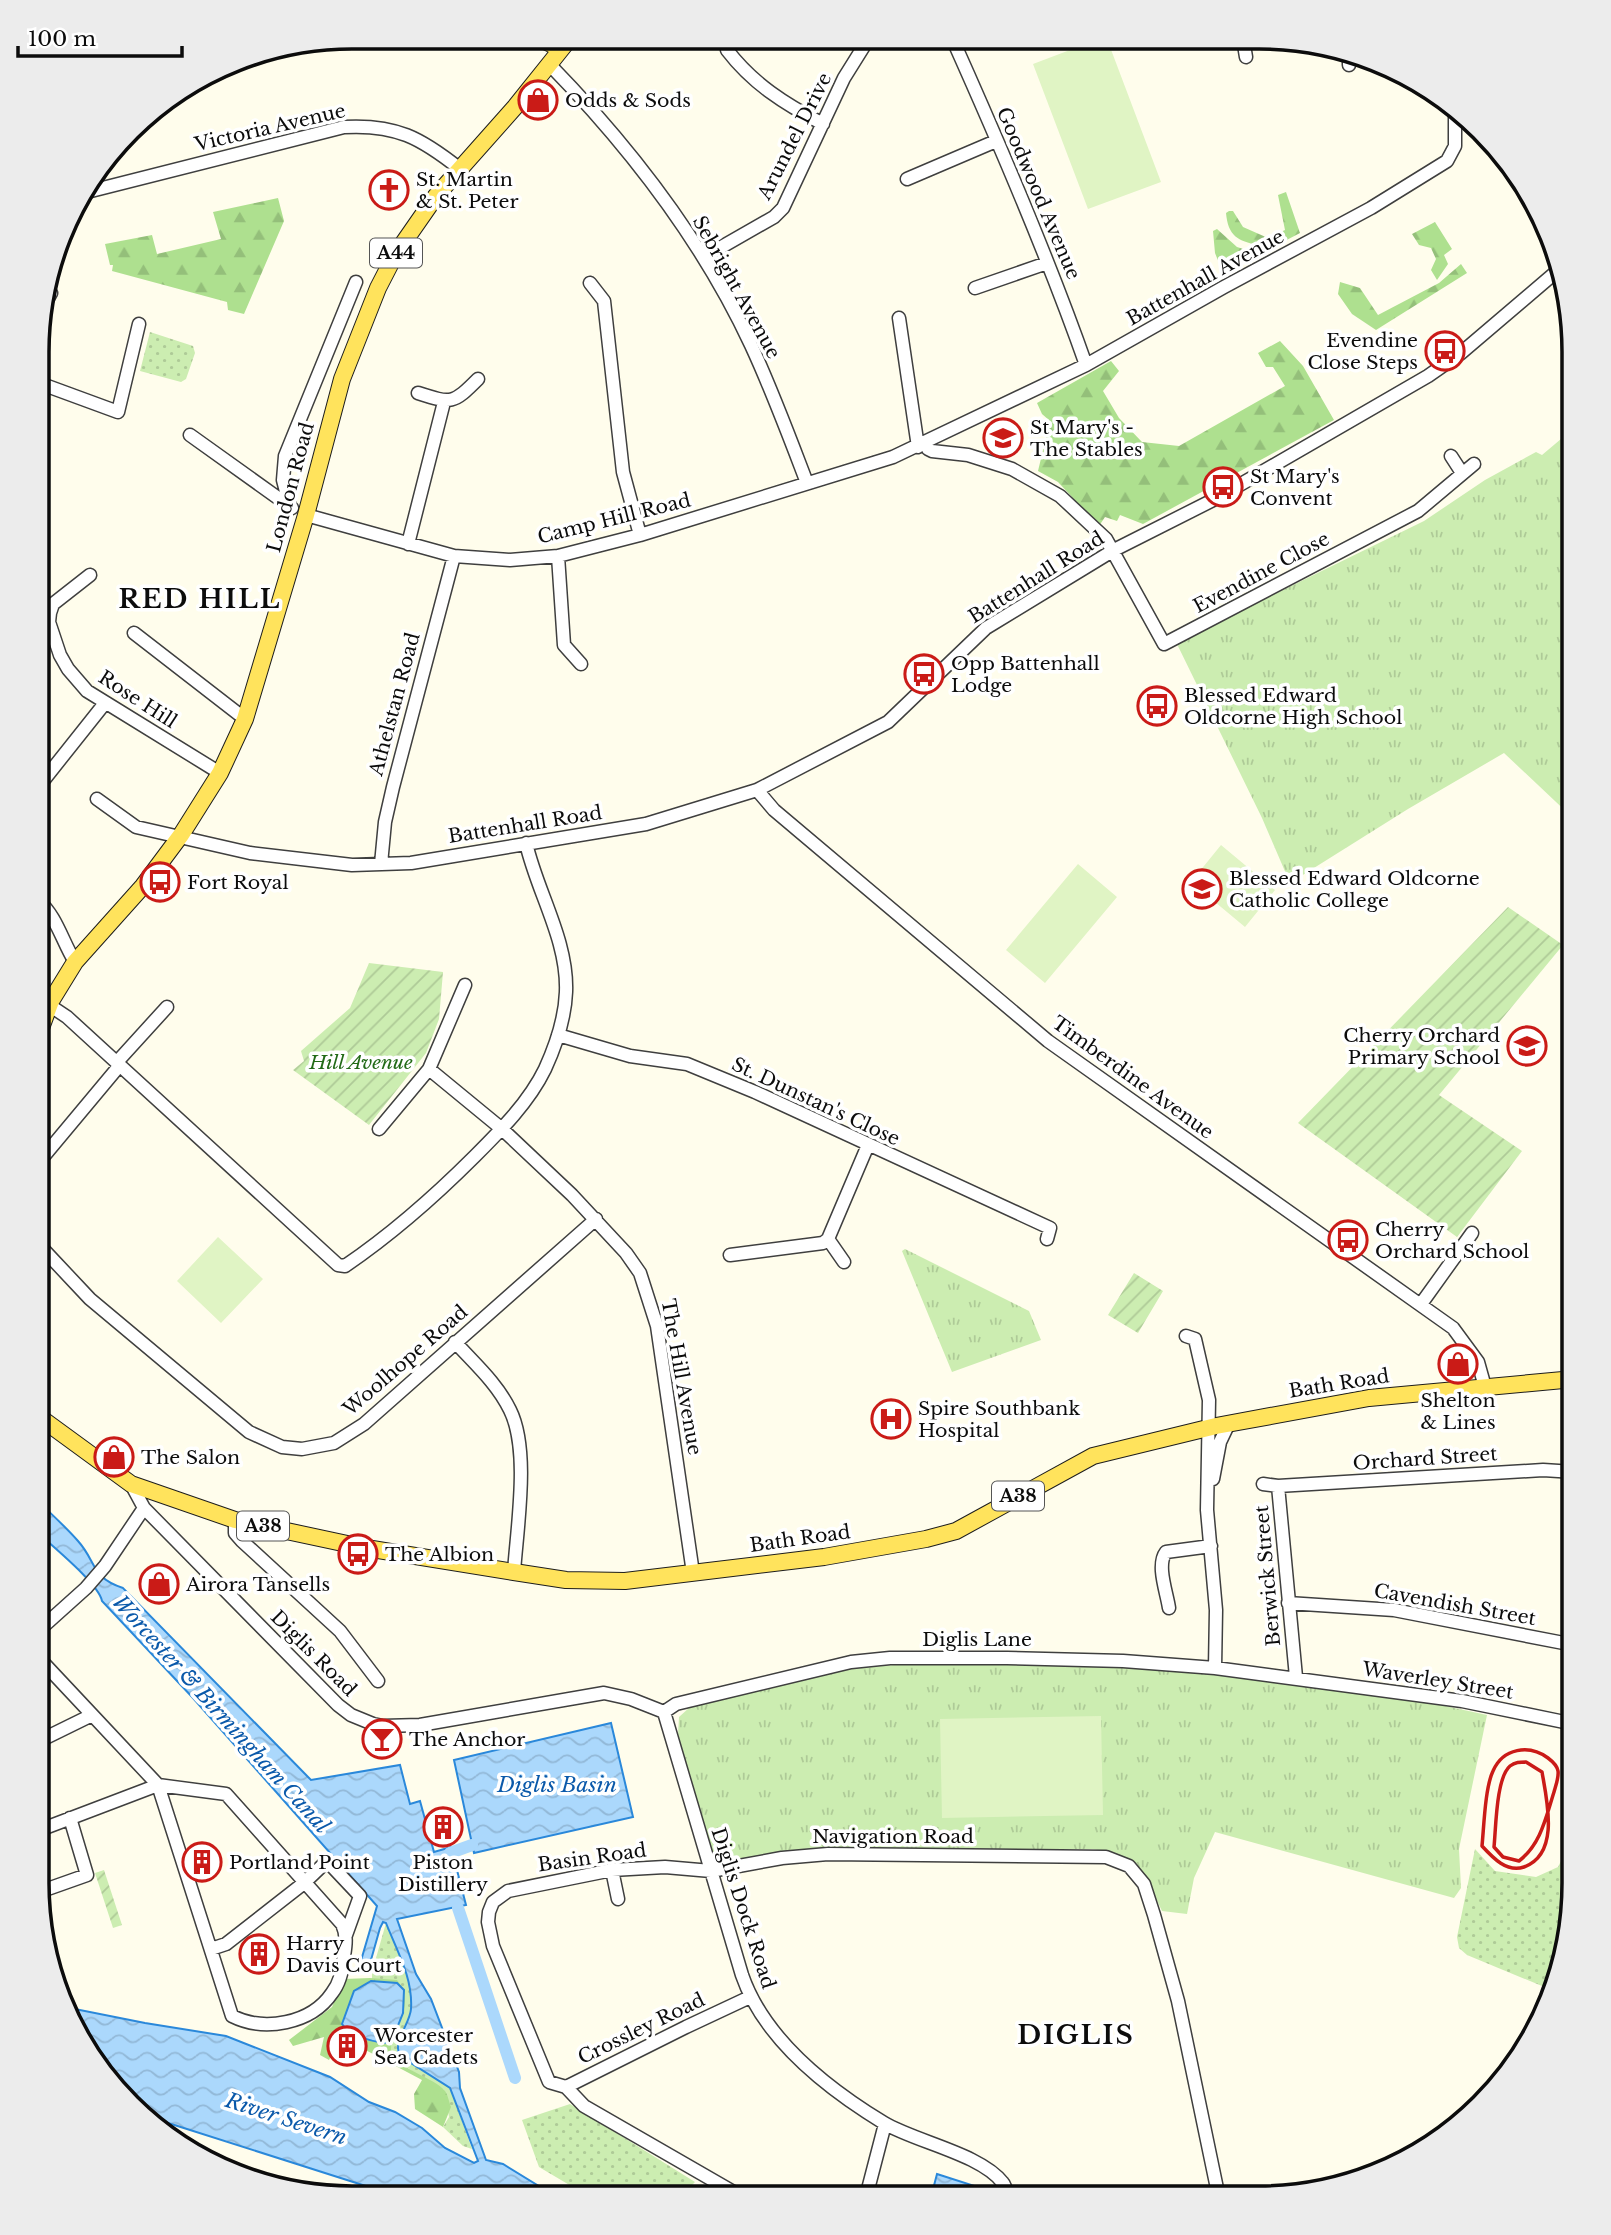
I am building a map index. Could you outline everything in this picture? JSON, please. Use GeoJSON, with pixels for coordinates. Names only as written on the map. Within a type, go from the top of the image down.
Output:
{"type":"FeatureCollection","features":[{"type":"Feature","properties":{"kind":"main road","name":"London Road"},"geometry":{"type":"LineString","coordinates":[[50,1005],[75,962],[143,886],[181,835],[220,774],[245,719],[306,513],[342,379],[379,288],[411,229],[436,196],[561,49]]}},
{"type":"Feature","properties":{"kind":"main road","name":"Bath Road"},"geometry":{"type":"LineString","coordinates":[[49,1424],[131,1484],[235,1520],[366,1548],[514,1572],[566,1580],[625,1581],[828,1556],[926,1539],[956,1531],[1093,1456],[1210,1427],[1369,1398],[1562,1380]]}},
{"type":"Feature","properties":{"kind":"street","name":"Arundel Drive"},"geometry":{"type":"LineString","coordinates":[[704,257],[774,217],[783,208],[844,78],[862,49]]}},
{"type":"Feature","properties":{"kind":"street","name":"Goodwood Avenue"},"geometry":{"type":"LineString","coordinates":[[956,49],[1047,263],[1086,365]]}},
{"type":"Feature","properties":{"kind":"street"},"geometry":{"type":"LineString","coordinates":[[1245,49],[1246,57]]}},
{"type":"Feature","properties":{"kind":"street"},"geometry":{"type":"LineString","coordinates":[[727,50],[746,74],[764,89],[823,124]]}},
{"type":"Feature","properties":{"kind":"street","name":"Sebright Avenue"},"geometry":{"type":"LineString","coordinates":[[549,64],[641,167],[704,257],[750,342],[783,418],[807,483]]}},
{"type":"Feature","properties":{"kind":"street","name":"Battenhall Avenue"},"geometry":{"type":"LineString","coordinates":[[922,445],[1086,365],[1224,286],[1371,208],[1447,161],[1455,146],[1455,121]]}},
{"type":"Feature","properties":{"kind":"street","name":"Victoria Avenue"},"geometry":{"type":"LineString","coordinates":[[96,190],[355,126],[387,128],[404,133],[422,141],[460,169]]}},
{"type":"Feature","properties":{"kind":"street"},"geometry":{"type":"LineString","coordinates":[[907,179],[996,141]]}},
{"type":"Feature","properties":{"kind":"street"},"geometry":{"type":"LineString","coordinates":[[975,288],[1047,263]]}},
{"type":"Feature","properties":{"kind":"street","name":"Battenhall Road"},"geometry":{"type":"LineString","coordinates":[[97,799],[135,827],[181,835],[211,845],[301,860],[352,865],[411,863],[646,824],[757,790],[888,722],[986,628],[1114,550],[1217,498],[1428,376],[1461,353],[1552,275]]}},
{"type":"Feature","properties":{"kind":"street"},"geometry":{"type":"LineString","coordinates":[[290,507],[283,480],[285,456],[355,282]]}},
{"type":"Feature","properties":{"kind":"street"},"geometry":{"type":"LineString","coordinates":[[590,283],[604,301],[623,472],[640,535]]}},
{"type":"Feature","properties":{"kind":"street"},"geometry":{"type":"LineString","coordinates":[[899,318],[922,445],[932,451],[968,455],[1013,469],[1048,489],[1069,505],[1107,540],[1114,550]]}},
{"type":"Feature","properties":{"kind":"street"},"geometry":{"type":"LineString","coordinates":[[49,387],[118,412],[139,324]]}},
{"type":"Feature","properties":{"kind":"street"},"geometry":{"type":"LineString","coordinates":[[418,393],[444,402],[454,400],[478,379]]}},
{"type":"Feature","properties":{"kind":"street"},"geometry":{"type":"LineString","coordinates":[[408,544],[444,402]]}},
{"type":"Feature","properties":{"kind":"street","name":"Camp Hill Road"},"geometry":{"type":"LineString","coordinates":[[190,435],[290,507],[454,556],[510,560],[558,556],[640,535],[893,457],[922,445]]}},
{"type":"Feature","properties":{"kind":"street"},"geometry":{"type":"LineString","coordinates":[[1451,456],[1462,473]]}},
{"type":"Feature","properties":{"kind":"street","name":"Evendine Close"},"geometry":{"type":"LineString","coordinates":[[1114,550],[1164,644],[1419,511],[1474,464]]}},
{"type":"Feature","properties":{"kind":"street","name":"Athelstan Road"},"geometry":{"type":"LineString","coordinates":[[381,864],[385,821],[393,787],[454,556]]}},
{"type":"Feature","properties":{"kind":"street"},"geometry":{"type":"LineString","coordinates":[[558,556],[564,645],[581,664]]}},
{"type":"Feature","properties":{"kind":"street","name":"Rose Hill"},"geometry":{"type":"LineString","coordinates":[[90,575],[53,604],[50,622],[60,655],[75,680],[104,703],[220,774]]}},
{"type":"Feature","properties":{"kind":"street"},"geometry":{"type":"LineString","coordinates":[[134,633],[245,719]]}},
{"type":"Feature","properties":{"kind":"street"},"geometry":{"type":"LineString","coordinates":[[49,773],[104,703]]}},
{"type":"Feature","properties":{"kind":"street","name":"Timberdine Avenue"},"geometry":{"type":"LineString","coordinates":[[757,790],[774,810],[1048,1041],[1453,1328],[1478,1362],[1485,1387]]}},
{"type":"Feature","properties":{"kind":"street"},"geometry":{"type":"LineString","coordinates":[[50,1005],[67,1017],[338,1265],[345,1266],[406,1221],[502,1129],[529,1095],[545,1069],[558,1035],[566,990],[559,944],[531,866],[526,843]]}},
{"type":"Feature","properties":{"kind":"street"},"geometry":{"type":"LineString","coordinates":[[49,913],[75,962]]}},
{"type":"Feature","properties":{"kind":"street"},"geometry":{"type":"LineString","coordinates":[[379,1129],[429,1069],[466,985]]}},
{"type":"Feature","properties":{"kind":"street"},"geometry":{"type":"LineString","coordinates":[[52,1152],[118,1064],[167,1007]]}},
{"type":"Feature","properties":{"kind":"street","name":"St. Dunstan's Close"},"geometry":{"type":"LineString","coordinates":[[558,1035],[630,1056],[687,1064],[755,1092],[1051,1228]]}},
{"type":"Feature","properties":{"kind":"street","name":"The Hill Avenue"},"geometry":{"type":"LineString","coordinates":[[429,1069],[502,1129],[596,1219],[640,1273],[657,1326],[693,1573]]}},
{"type":"Feature","properties":{"kind":"street"},"geometry":{"type":"LineString","coordinates":[[730,1255],[823,1243],[828,1239],[868,1145]]}},
{"type":"Feature","properties":{"kind":"street","name":"Woolhope Road"},"geometry":{"type":"LineString","coordinates":[[49,1257],[90,1299],[248,1433],[282,1447],[302,1449],[334,1443],[364,1424],[596,1219]]}},
{"type":"Feature","properties":{"kind":"street"},"geometry":{"type":"LineString","coordinates":[[1421,1304],[1472,1233]]}},
{"type":"Feature","properties":{"kind":"street"},"geometry":{"type":"LineString","coordinates":[[828,1239],[844,1262]]}},
{"type":"Feature","properties":{"kind":"street"},"geometry":{"type":"LineString","coordinates":[[1186,1336],[1195,1339],[1209,1397],[1207,1510],[1216,1610],[1214,1668]]}},
{"type":"Feature","properties":{"kind":"street"},"geometry":{"type":"LineString","coordinates":[[455,1342],[496,1387],[511,1411],[519,1436],[521,1457],[514,1572]]}},
{"type":"Feature","properties":{"kind":"street"},"geometry":{"type":"LineString","coordinates":[[1207,1510],[1220,1442],[1229,1423]]}},
{"type":"Feature","properties":{"kind":"street","name":"Orchard Street"},"geometry":{"type":"LineString","coordinates":[[1278,1486],[1544,1469],[1562,1471]]}},
{"type":"Feature","properties":{"kind":"street","name":"Diglis Road"},"geometry":{"type":"LineString","coordinates":[[131,1484],[144,1508],[338,1705],[360,1720],[383,1726],[420,1725],[604,1693],[631,1699],[664,1712]]}},
{"type":"Feature","properties":{"kind":"street","name":"Berwick Street"},"geometry":{"type":"LineString","coordinates":[[1263,1484],[1278,1486],[1296,1677]]}},
{"type":"Feature","properties":{"kind":"street"},"geometry":{"type":"LineString","coordinates":[[49,1621],[86,1588],[105,1566],[144,1508]]}},
{"type":"Feature","properties":{"kind":"street"},"geometry":{"type":"LineString","coordinates":[[235,1520],[235,1534],[340,1631],[379,1681]]}},
{"type":"Feature","properties":{"kind":"street"},"geometry":{"type":"LineString","coordinates":[[1169,1608],[1163,1556],[1166,1552],[1211,1546]]}},
{"type":"Feature","properties":{"kind":"street","name":"Cavendish Street"},"geometry":{"type":"LineString","coordinates":[[1288,1603],[1394,1610],[1562,1643]]}},
{"type":"Feature","properties":{"kind":"street","name":"Diglis Lane"},"geometry":{"type":"LineString","coordinates":[[664,1712],[676,1704],[851,1662],[890,1658],[1123,1661],[1296,1677]]}},
{"type":"Feature","properties":{"kind":"street"},"geometry":{"type":"LineString","coordinates":[[49,1669],[158,1786],[232,2016],[245,2022],[286,2022],[301,2017],[332,1993],[342,1971],[346,1935],[360,1896],[327,1861],[304,1883],[226,1944],[211,1949]]}},
{"type":"Feature","properties":{"kind":"street","name":"Waverley Street"},"geometry":{"type":"LineString","coordinates":[[1296,1677],[1379,1691],[1462,1700],[1562,1721]]}},
{"type":"Feature","properties":{"kind":"street","name":"Diglis Dock Road"},"geometry":{"type":"LineString","coordinates":[[664,1712],[750,1997],[808,2069],[885,2124],[985,2166],[1004,2186]]}},
{"type":"Feature","properties":{"kind":"street"},"geometry":{"type":"LineString","coordinates":[[49,1736],[92,1715]]}},
{"type":"Feature","properties":{"kind":"street"},"geometry":{"type":"LineString","coordinates":[[49,1826],[158,1786],[226,1794],[342,1924],[346,1935]]}},
{"type":"Feature","properties":{"kind":"street"},"geometry":{"type":"LineString","coordinates":[[49,1888],[91,1874],[70,1818]]}},
{"type":"Feature","properties":{"kind":"street","name":"Navigation Road"},"geometry":{"type":"LineString","coordinates":[[711,1871],[782,1858],[828,1854],[1076,1855],[1106,1857],[1129,1866],[1144,1884],[1178,2001],[1217,2186]]}},
{"type":"Feature","properties":{"kind":"street","name":"Basin Road"},"geometry":{"type":"LineString","coordinates":[[549,2082],[493,1946],[488,1922],[493,1902],[508,1891],[612,1870],[665,1867],[711,1871]]}},
{"type":"Feature","properties":{"kind":"street"},"geometry":{"type":"LineString","coordinates":[[612,1870],[618,1899]]}},
{"type":"Feature","properties":{"kind":"street","name":"Crossley Road"},"geometry":{"type":"LineString","coordinates":[[549,2082],[566,2087],[750,1997]]}},
{"type":"Feature","properties":{"kind":"street"},"geometry":{"type":"LineString","coordinates":[[566,2087],[584,2106],[723,2186]]}},
{"type":"Feature","properties":{"kind":"street"},"geometry":{"type":"LineString","coordinates":[[869,2186],[885,2124]]}},
{"type":"Feature","properties":{"kind":"green space"},"geometry":{"type":"Polygon","coordinates":[[[1073,49],[1111,49],[1161,182],[1088,209],[1033,64],[1073,49]]]}},
{"type":"Feature","properties":{"kind":"green space"},"geometry":{"type":"Polygon","coordinates":[[[1286,192],[1300,233],[1264,252],[1258,245],[1235,236],[1227,221],[1226,213],[1229,211],[1233,211],[1243,227],[1268,238],[1285,230],[1278,195],[1286,192]]]}},
{"type":"Feature","properties":{"kind":"green space"},"geometry":{"type":"Polygon","coordinates":[[[278,198],[284,221],[244,314],[228,310],[227,302],[112,271],[113,265],[110,265],[105,244],[152,235],[157,254],[221,239],[213,212],[278,198]]]}},
{"type":"Feature","properties":{"kind":"green space"},"geometry":{"type":"Polygon","coordinates":[[[1435,222],[1452,249],[1444,255],[1448,264],[1437,280],[1431,270],[1436,259],[1431,248],[1419,245],[1412,234],[1435,222]]]}},
{"type":"Feature","properties":{"kind":"green space"},"geometry":{"type":"Polygon","coordinates":[[[1217,229],[1237,247],[1259,254],[1223,273],[1215,253],[1213,231],[1217,229]]]}},
{"type":"Feature","properties":{"kind":"green space"},"geometry":{"type":"Polygon","coordinates":[[[1461,264],[1467,273],[1376,330],[1352,314],[1338,294],[1340,282],[1360,288],[1378,315],[1439,283],[1461,264]]]}},
{"type":"Feature","properties":{"kind":"green space"},"geometry":{"type":"Polygon","coordinates":[[[150,332],[193,346],[195,353],[186,379],[181,382],[140,371],[150,332]]]}},
{"type":"Feature","properties":{"kind":"green space"},"geometry":{"type":"Polygon","coordinates":[[[1280,341],[1303,366],[1334,420],[1143,524],[1120,515],[1117,521],[1105,517],[1099,526],[1058,482],[1038,471],[1050,421],[1042,414],[1037,403],[1111,361],[1119,371],[1103,391],[1119,418],[1142,442],[1179,446],[1285,386],[1273,367],[1266,367],[1258,353],[1280,341]]]}},
{"type":"Feature","properties":{"kind":"green space"},"geometry":{"type":"Polygon","coordinates":[[[1562,438],[1562,808],[1504,753],[1290,883],[1262,818],[1176,642],[1424,521],[1485,480],[1536,452],[1542,455],[1562,438]]]}},
{"type":"Feature","properties":{"kind":"green space"},"geometry":{"type":"Polygon","coordinates":[[[1221,845],[1275,890],[1245,927],[1191,882],[1221,845]]]}},
{"type":"Feature","properties":{"kind":"green space"},"geometry":{"type":"Polygon","coordinates":[[[1078,864],[1117,897],[1045,983],[1006,950],[1078,864]]]}},
{"type":"Feature","properties":{"kind":"green space"},"geometry":{"type":"Polygon","coordinates":[[[1508,907],[1562,944],[1439,1095],[1522,1151],[1457,1237],[1298,1123],[1508,907]]]}},
{"type":"Feature","properties":{"kind":"green space","name":"Hill Avenue"},"geometry":{"type":"Polygon","coordinates":[[[369,963],[443,972],[439,1019],[426,1053],[369,1125],[293,1070],[304,1061],[301,1051],[350,1008],[369,963]]]}},
{"type":"Feature","properties":{"kind":"green space"},"geometry":{"type":"Polygon","coordinates":[[[218,1237],[263,1279],[221,1323],[177,1281],[218,1237]]]}},
{"type":"Feature","properties":{"kind":"green space"},"geometry":{"type":"Polygon","coordinates":[[[905,1249],[1029,1311],[1041,1340],[952,1372],[902,1251],[905,1249]]]}},
{"type":"Feature","properties":{"kind":"green space"},"geometry":{"type":"Polygon","coordinates":[[[1134,1273],[1163,1291],[1138,1333],[1108,1315],[1134,1273]]]}},
{"type":"Feature","properties":{"kind":"green space"},"geometry":{"type":"Polygon","coordinates":[[[894,1665],[1123,1667],[1206,1673],[1436,1704],[1487,1715],[1459,1849],[1461,1888],[1454,1898],[1215,1832],[1194,1878],[1187,1914],[1162,1911],[1138,1868],[1120,1856],[1093,1849],[841,1849],[793,1851],[725,1863],[715,1859],[709,1847],[678,1734],[679,1717],[690,1707],[851,1669],[894,1665]]]}},
{"type":"Feature","properties":{"kind":"green space"},"geometry":{"type":"Polygon","coordinates":[[[1101,1716],[1103,1815],[942,1818],[940,1719],[1101,1716]]]}},
{"type":"Feature","properties":{"kind":"green space"},"geometry":{"type":"Polygon","coordinates":[[[1475,1849],[1495,1871],[1536,1877],[1558,1867],[1562,1859],[1559,1923],[1552,1962],[1544,1987],[1467,1955],[1459,1948],[1457,1937],[1475,1849]]]}},
{"type":"Feature","properties":{"kind":"green space"},"geometry":{"type":"Polygon","coordinates":[[[104,1870],[122,1925],[113,1928],[95,1873],[104,1870]]]}},
{"type":"Feature","properties":{"kind":"green space"},"geometry":{"type":"Polygon","coordinates":[[[386,1923],[405,1968],[411,1991],[410,2015],[397,2052],[450,2088],[472,2149],[463,2146],[443,2127],[449,2117],[444,2090],[403,2064],[392,2051],[391,2044],[404,2006],[372,1981],[372,1972],[386,1923]]]}},
{"type":"Feature","properties":{"kind":"green space"},"geometry":{"type":"Polygon","coordinates":[[[344,1979],[397,1980],[403,1991],[404,2010],[393,2036],[392,2052],[401,2064],[445,2091],[451,2107],[443,2127],[415,2109],[414,2094],[422,2080],[341,2037],[329,2060],[320,2055],[324,2037],[293,2046],[289,2040],[332,2007],[344,1979]]]}},
{"type":"Feature","properties":{"kind":"green space"},"geometry":{"type":"Polygon","coordinates":[[[570,2104],[695,2182],[691,2186],[571,2186],[539,2167],[522,2120],[570,2104]]]}},
{"type":"Feature","properties":{"kind":"water"},"geometry":{"type":"Polygon","coordinates":[[[49,1512],[78,1541],[99,1574],[123,1588],[311,1780],[400,1765],[410,1804],[420,1801],[434,1852],[451,1847],[466,1905],[397,1919],[416,1974],[431,1999],[459,2072],[460,2088],[486,2160],[503,2164],[539,2186],[366,2186],[166,2122],[112,2068],[77,2009],[226,2036],[330,2077],[369,2102],[395,2112],[422,2128],[445,2148],[474,2163],[478,2161],[450,2088],[400,2056],[398,2051],[410,2015],[411,1998],[403,1965],[386,1923],[383,1922],[380,1928],[369,1967],[360,1964],[377,1906],[193,1698],[102,1601],[93,1585],[49,1543],[49,1512]]]}},
{"type":"Feature","properties":{"kind":"water","name":"Diglis Basin"},"geometry":{"type":"Polygon","coordinates":[[[611,1723],[633,1817],[474,1853],[454,1760],[611,1723]]]}},
{"type":"Feature","properties":{"kind":"water"},"geometry":{"type":"Polygon","coordinates":[[[371,1981],[397,1983],[404,1990],[403,2013],[391,2043],[364,2038],[342,2024],[354,1991],[371,1981]]]}},
{"type":"Feature","properties":{"kind":"water"},"geometry":{"type":"Polygon","coordinates":[[[937,2174],[975,2186],[934,2186],[937,2174]]]}},
{"type":"Feature","properties":{"kind":"waterway"},"geometry":{"type":"LineString","coordinates":[[450,1853],[472,1845]]}},
{"type":"Feature","properties":{"kind":"waterway"},"geometry":{"type":"LineString","coordinates":[[458,1908],[515,2078]]}},
{"type":"Feature","properties":{"kind":"railway"},"geometry":{"type":"LineString","coordinates":[[1554,1792],[1548,1811],[1542,1829],[1533,1847],[1519,1861],[1503,1857],[1494,1847],[1496,1816],[1502,1781],[1510,1766],[1526,1762],[1542,1772],[1548,1811],[1547,1839],[1543,1851],[1524,1867],[1512,1868],[1496,1860],[1482,1846],[1488,1787],[1493,1771],[1503,1757],[1525,1750],[1548,1758],[1558,1771],[1554,1792]]}},
{"type":"Feature","properties":{"kind":"place","name":"Odds & Sods"},"geometry":{"type":"Point","coordinates":[538,100]}},
{"type":"Feature","properties":{"kind":"place","name":"St. Martin & St. Peter"},"geometry":{"type":"Point","coordinates":[389,190]}},
{"type":"Feature","properties":{"kind":"place","name":"Evendine Close Steps"},"geometry":{"type":"Point","coordinates":[1445,351]}},
{"type":"Feature","properties":{"kind":"place","name":"St Mary's - The Stables"},"geometry":{"type":"Point","coordinates":[1003,438]}},
{"type":"Feature","properties":{"kind":"place","name":"St Mary's Convent"},"geometry":{"type":"Point","coordinates":[1223,487]}},
{"type":"Feature","properties":{"kind":"place","name":"Opp Battenhall Lodge"},"geometry":{"type":"Point","coordinates":[924,674]}},
{"type":"Feature","properties":{"kind":"place","name":"Blessed Edward Oldcorne High School"},"geometry":{"type":"Point","coordinates":[1157,706]}},
{"type":"Feature","properties":{"kind":"place","name":"Fort Royal"},"geometry":{"type":"Point","coordinates":[160,882]}},
{"type":"Feature","properties":{"kind":"place","name":"Blessed Edward Oldcorne Catholic College"},"geometry":{"type":"Point","coordinates":[1202,889]}},
{"type":"Feature","properties":{"kind":"place","name":"Cherry Orchard Primary School"},"geometry":{"type":"Point","coordinates":[1527,1046]}},
{"type":"Feature","properties":{"kind":"place","name":"Cherry Orchard School"},"geometry":{"type":"Point","coordinates":[1348,1240]}},
{"type":"Feature","properties":{"kind":"place","name":"Shelton & Lines"},"geometry":{"type":"Point","coordinates":[1458,1364]}},
{"type":"Feature","properties":{"kind":"place","name":"Spire Southbank Hospital"},"geometry":{"type":"Point","coordinates":[891,1419]}},
{"type":"Feature","properties":{"kind":"place","name":"The Salon"},"geometry":{"type":"Point","coordinates":[114,1457]}},
{"type":"Feature","properties":{"kind":"place","name":"The Albion"},"geometry":{"type":"Point","coordinates":[358,1554]}},
{"type":"Feature","properties":{"kind":"place","name":"Airora Tansells"},"geometry":{"type":"Point","coordinates":[159,1584]}},
{"type":"Feature","properties":{"kind":"place","name":"The Anchor"},"geometry":{"type":"Point","coordinates":[382,1739]}},
{"type":"Feature","properties":{"kind":"place","name":"Piston Distillery"},"geometry":{"type":"Point","coordinates":[443,1827]}},
{"type":"Feature","properties":{"kind":"place","name":"Portland Point"},"geometry":{"type":"Point","coordinates":[202,1862]}},
{"type":"Feature","properties":{"kind":"place","name":"Harry Davis Court"},"geometry":{"type":"Point","coordinates":[259,1954]}},
{"type":"Feature","properties":{"kind":"place","name":"Worcester Sea Cadets"},"geometry":{"type":"Point","coordinates":[347,2046]}},
{"type":"Feature","properties":{"kind":"district","name":"RED HILL"},"geometry":{"type":"Point","coordinates":[200,599]}},
{"type":"Feature","properties":{"kind":"district","name":"DIGLIS"},"geometry":{"type":"Point","coordinates":[1076,2035]}},
{"type":"Feature","properties":{"kind":"water label","name":"Worcester & Birmingham Canal"},"geometry":{"type":"Point","coordinates":[221,1714]}},
{"type":"Feature","properties":{"kind":"water label","name":"River Severn"},"geometry":{"type":"Point","coordinates":[286,2119]}}]}
